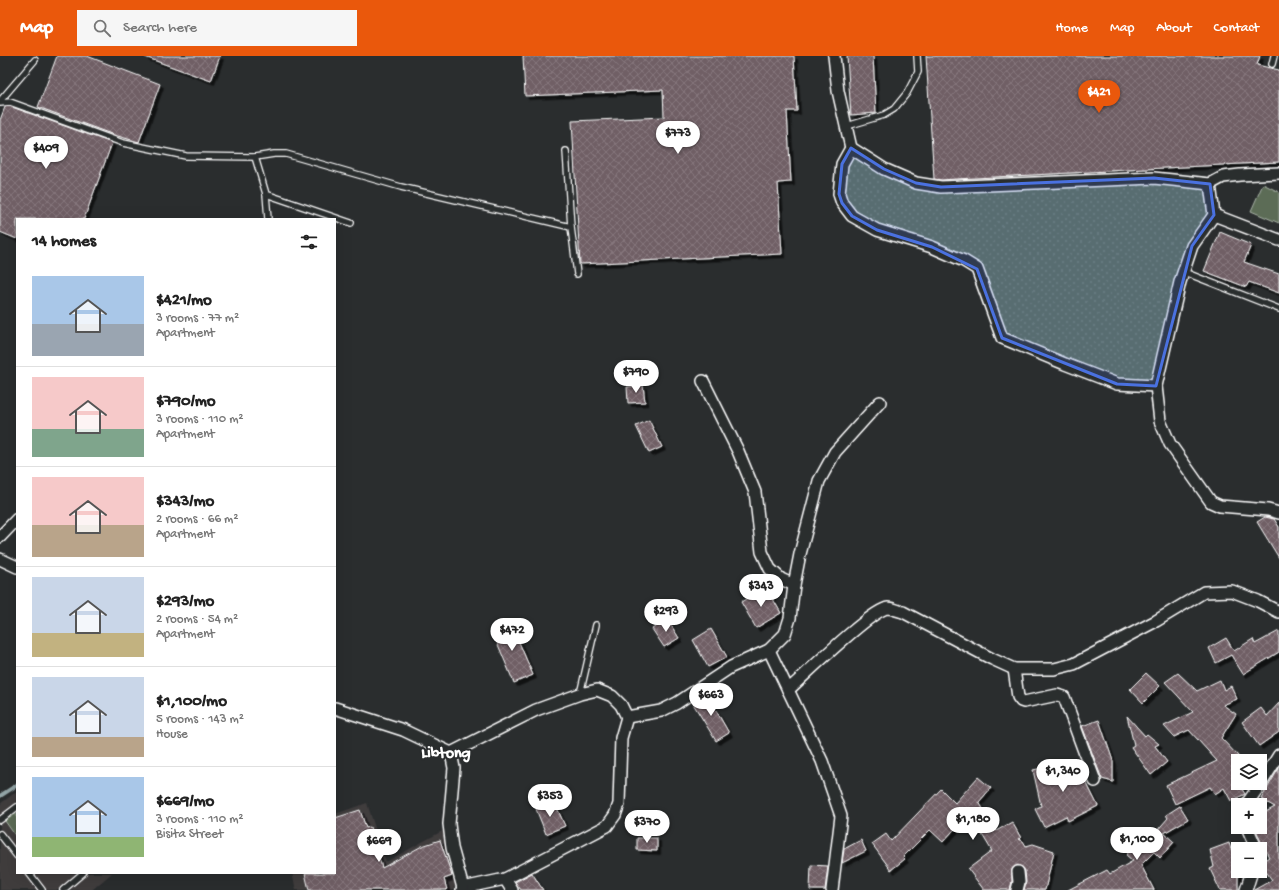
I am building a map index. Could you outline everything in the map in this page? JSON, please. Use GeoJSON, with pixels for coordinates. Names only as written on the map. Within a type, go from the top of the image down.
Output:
{"type":"FeatureCollection","features":[{"type":"Feature","properties":{"kind":"street"},"geometry":{"type":"LineString","coordinates":[[834,56],[838,92],[851,148],[842,164],[839,194],[842,203],[852,216],[877,230],[932,247],[964,261],[977,269],[1002,338],[1117,384],[1156,386]]}},
{"type":"Feature","properties":{"kind":"street"},"geometry":{"type":"LineString","coordinates":[[851,148],[884,169],[916,183],[940,187],[1154,178],[1210,184],[1223,177],[1229,176],[1279,173]]}},
{"type":"Feature","properties":{"kind":"street"},"geometry":{"type":"LineString","coordinates":[[1210,184],[1214,215],[1192,246],[1184,272],[1156,386],[1160,421],[1170,444],[1212,502],[1220,506],[1268,510],[1279,513]]}},
{"type":"Feature","properties":{"kind":"street"},"geometry":{"type":"LineString","coordinates":[[1214,215],[1279,240]]}},
{"type":"Feature","properties":{"kind":"street"},"geometry":{"type":"LineString","coordinates":[[703,381],[738,451],[754,492],[762,552],[770,568],[781,579],[794,585]]}},
{"type":"Feature","properties":{"kind":"street"},"geometry":{"type":"LineString","coordinates":[[627,717],[661,710],[677,703],[731,667],[769,650],[785,634],[790,618],[800,554],[819,481],[834,452],[880,402]]}},
{"type":"Feature","properties":{"kind":"street"},"geometry":{"type":"LineString","coordinates":[[0,537],[16,520]]}},
{"type":"Feature","properties":{"kind":"street"},"geometry":{"type":"LineString","coordinates":[[0,560],[16,567]]}},
{"type":"Feature","properties":{"kind":"street"},"geometry":{"type":"LineString","coordinates":[[788,690],[860,625],[873,615],[887,608],[903,612],[1014,669],[1054,669],[1074,664],[1156,620],[1204,592],[1232,591],[1258,601],[1279,612]]}},
{"type":"Feature","properties":{"kind":"street"},"geometry":{"type":"LineString","coordinates":[[769,650],[822,761],[841,816],[832,890]]}},
{"type":"Feature","properties":{"kind":"street"},"geometry":{"type":"LineString","coordinates":[[1014,669],[1018,697],[1021,701],[1024,702],[1057,695],[1064,697],[1095,781]]}},
{"type":"Feature","properties":{"kind":"street"},"geometry":{"type":"LineString","coordinates":[[597,690],[612,696],[621,705],[627,717],[621,738],[619,804],[615,816],[608,826],[505,879],[463,889],[452,848],[449,824],[454,768],[451,753],[536,710],[580,694],[597,690]]}},
{"type":"Feature","properties":{"kind":"street"},"geometry":{"type":"LineString","coordinates":[[336,708],[403,730],[451,753]]}},
{"type":"Feature","properties":{"kind":"street"},"geometry":{"type":"LineString","coordinates":[[1251,798],[1279,754]]}},
{"type":"Feature","properties":{"kind":"street"},"geometry":{"type":"LineString","coordinates":[[1017,890],[1019,882],[1018,872]]}},
{"type":"Feature","properties":{"kind":"street"},"geometry":{"type":"LineString","coordinates":[[1246,890],[1250,878]]}},
{"type":"Feature","properties":{"kind":"street"},"geometry":{"type":"LineString","coordinates":[[505,879],[512,890]]}},
{"type":"Feature","properties":{"kind":"lane"},"geometry":{"type":"LineString","coordinates":[[846,126],[884,115],[894,109],[907,94],[918,72],[917,56]]}},
{"type":"Feature","properties":{"kind":"lane"},"geometry":{"type":"LineString","coordinates":[[1272,64],[1274,56]]}},
{"type":"Feature","properties":{"kind":"lane"},"geometry":{"type":"LineString","coordinates":[[0,102],[35,60]]}},
{"type":"Feature","properties":{"kind":"lane"},"geometry":{"type":"LineString","coordinates":[[0,102],[10,102],[123,143],[186,156],[255,157],[286,154],[401,187],[571,227]]}},
{"type":"Feature","properties":{"kind":"lane"},"geometry":{"type":"LineString","coordinates":[[566,151],[571,227],[577,274]]}},
{"type":"Feature","properties":{"kind":"lane"},"geometry":{"type":"LineString","coordinates":[[255,157],[266,194],[268,218]]}},
{"type":"Feature","properties":{"kind":"lane"},"geometry":{"type":"LineString","coordinates":[[266,194],[351,222]]}},
{"type":"Feature","properties":{"kind":"lane"},"geometry":{"type":"LineString","coordinates":[[1184,272],[1279,309]]}},
{"type":"Feature","properties":{"kind":"lane"},"geometry":{"type":"LineString","coordinates":[[580,694],[596,625]]}},
{"type":"Feature","properties":{"kind":"lane"},"geometry":{"type":"LineString","coordinates":[[0,820],[16,808]]}},
{"type":"Feature","properties":{"kind":"lane"},"geometry":{"type":"LineString","coordinates":[[0,834],[16,855]]}},
{"type":"Feature","properties":{"kind":"lane"},"geometry":{"type":"LineString","coordinates":[[31,874],[42,890]]}},
{"type":"Feature","properties":{"kind":"lane"},"geometry":{"type":"LineString","coordinates":[[63,890],[82,874]]}},
{"type":"Feature","properties":{"kind":"highlighted area"},"geometry":{"type":"Polygon","coordinates":[[[851,148],[884,169],[916,183],[941,187],[1154,178],[1210,184],[1214,215],[1192,246],[1156,386],[1117,384],[1002,338],[977,269],[932,247],[877,230],[852,216],[842,203],[839,194],[842,164],[851,148]]]}},
{"type":"Feature","properties":{"kind":"shaded area"},"geometry":{"type":"Polygon","coordinates":[[[16,792],[16,874],[111,874],[92,890],[0,890],[0,804],[16,792]]]}},
{"type":"Feature","properties":{"kind":"shaded area"},"geometry":{"type":"Polygon","coordinates":[[[367,803],[386,862],[444,830],[457,883],[453,890],[296,890],[292,874],[336,874],[336,814],[367,803]]]}},
{"type":"Feature","properties":{"kind":"green space"},"geometry":{"type":"Polygon","coordinates":[[[851,148],[916,183],[1154,178],[1210,184],[1214,215],[1192,246],[1156,386],[1117,384],[1002,338],[977,269],[877,230],[842,203],[842,164],[851,148]]]}},
{"type":"Feature","properties":{"kind":"green space"},"geometry":{"type":"Polygon","coordinates":[[[1263,184],[1279,192],[1279,223],[1251,211],[1263,184]]]}},
{"type":"Feature","properties":{"kind":"green space"},"geometry":{"type":"Polygon","coordinates":[[[16,814],[16,837],[5,821],[16,814]]]}},
{"type":"Feature","properties":{"kind":"building"},"geometry":{"type":"Polygon","coordinates":[[[57,56],[87,56],[160,84],[139,142],[114,135],[38,107],[57,56]]]}},
{"type":"Feature","properties":{"kind":"building"},"geometry":{"type":"Polygon","coordinates":[[[220,56],[211,81],[145,57],[220,56]]]}},
{"type":"Feature","properties":{"kind":"building"},"geometry":{"type":"Polygon","coordinates":[[[523,56],[794,56],[797,111],[787,111],[791,182],[778,183],[782,254],[580,264],[572,121],[664,117],[663,90],[525,96],[523,56]]]}},
{"type":"Feature","properties":{"kind":"building"},"geometry":{"type":"Polygon","coordinates":[[[847,56],[873,56],[876,113],[851,115],[847,56]]]}},
{"type":"Feature","properties":{"kind":"building"},"geometry":{"type":"Polygon","coordinates":[[[926,56],[1260,56],[1257,65],[1279,70],[1279,162],[941,180],[934,179],[926,56]]]}},
{"type":"Feature","properties":{"kind":"building"},"geometry":{"type":"Polygon","coordinates":[[[9,106],[112,143],[84,218],[16,218],[16,239],[0,232],[0,120],[5,107],[9,106]]]}},
{"type":"Feature","properties":{"kind":"building"},"geometry":{"type":"Polygon","coordinates":[[[1220,232],[1251,245],[1244,262],[1279,274],[1279,293],[1249,282],[1246,287],[1204,271],[1220,232]]]}},
{"type":"Feature","properties":{"kind":"building"},"geometry":{"type":"Polygon","coordinates":[[[643,385],[645,402],[628,403],[627,387],[643,385]]]}},
{"type":"Feature","properties":{"kind":"building"},"geometry":{"type":"Polygon","coordinates":[[[649,420],[662,447],[649,453],[636,426],[649,420]]]}},
{"type":"Feature","properties":{"kind":"building"},"geometry":{"type":"Polygon","coordinates":[[[1265,517],[1274,519],[1279,527],[1279,558],[1257,522],[1265,517]]]}},
{"type":"Feature","properties":{"kind":"building"},"geometry":{"type":"Polygon","coordinates":[[[766,587],[781,613],[756,628],[741,602],[766,587]]]}},
{"type":"Feature","properties":{"kind":"building"},"geometry":{"type":"Polygon","coordinates":[[[667,619],[679,638],[664,647],[652,629],[667,619]]]}},
{"type":"Feature","properties":{"kind":"building"},"geometry":{"type":"Polygon","coordinates":[[[510,621],[533,675],[514,683],[491,628],[510,621]]]}},
{"type":"Feature","properties":{"kind":"building"},"geometry":{"type":"Polygon","coordinates":[[[711,629],[727,657],[708,667],[693,640],[711,629]]]}},
{"type":"Feature","properties":{"kind":"building"},"geometry":{"type":"Polygon","coordinates":[[[1279,631],[1279,652],[1243,674],[1231,655],[1216,663],[1209,648],[1226,638],[1234,651],[1253,639],[1255,644],[1279,631]]]}},
{"type":"Feature","properties":{"kind":"building"},"geometry":{"type":"Polygon","coordinates":[[[1146,673],[1160,686],[1143,703],[1130,689],[1146,673]]]}},
{"type":"Feature","properties":{"kind":"building"},"geometry":{"type":"Polygon","coordinates":[[[1178,673],[1197,691],[1220,680],[1224,690],[1231,686],[1237,699],[1223,705],[1236,714],[1221,738],[1236,754],[1231,754],[1231,790],[1242,790],[1245,794],[1237,798],[1231,798],[1231,801],[1224,788],[1215,794],[1210,787],[1175,804],[1166,785],[1217,761],[1189,730],[1174,737],[1164,726],[1193,712],[1165,682],[1178,673]]]}},
{"type":"Feature","properties":{"kind":"building"},"geometry":{"type":"Polygon","coordinates":[[[706,693],[729,733],[716,741],[692,702],[706,693]]]}},
{"type":"Feature","properties":{"kind":"building"},"geometry":{"type":"Polygon","coordinates":[[[1279,703],[1279,732],[1259,746],[1242,722],[1261,708],[1267,716],[1279,703]]]}},
{"type":"Feature","properties":{"kind":"building"},"geometry":{"type":"Polygon","coordinates":[[[1127,716],[1145,736],[1147,734],[1159,744],[1155,746],[1167,762],[1151,775],[1131,747],[1134,745],[1127,716]]]}},
{"type":"Feature","properties":{"kind":"building"},"geometry":{"type":"Polygon","coordinates":[[[1099,720],[1113,761],[1113,782],[1102,779],[1082,726],[1099,720]]]}},
{"type":"Feature","properties":{"kind":"building"},"geometry":{"type":"Polygon","coordinates":[[[1080,760],[1085,773],[1081,772],[1098,806],[1068,821],[1066,816],[1044,827],[1035,809],[1041,806],[1033,770],[1080,760]]]}},
{"type":"Feature","properties":{"kind":"building"},"geometry":{"type":"Polygon","coordinates":[[[1279,768],[1279,890],[1254,890],[1272,880],[1267,873],[1267,858],[1269,857],[1267,853],[1267,842],[1261,842],[1258,834],[1267,834],[1267,811],[1275,807],[1267,802],[1267,798],[1262,798],[1279,768]]]}},
{"type":"Feature","properties":{"kind":"building"},"geometry":{"type":"Polygon","coordinates":[[[978,777],[991,788],[979,802],[996,831],[1012,822],[1021,838],[1018,839],[1023,841],[1026,846],[1033,844],[1054,851],[1045,890],[1024,890],[1026,882],[1025,871],[1018,865],[1012,870],[1010,890],[984,890],[968,869],[992,851],[969,813],[943,842],[930,830],[903,857],[905,859],[891,870],[872,844],[886,834],[891,841],[941,789],[955,803],[978,777]]]}},
{"type":"Feature","properties":{"kind":"building"},"geometry":{"type":"Polygon","coordinates":[[[554,801],[565,826],[546,834],[536,809],[554,801]]]}},
{"type":"Feature","properties":{"kind":"building"},"geometry":{"type":"Polygon","coordinates":[[[1180,806],[1188,819],[1164,833],[1174,842],[1160,858],[1154,852],[1141,865],[1154,890],[1068,890],[1107,870],[1110,874],[1133,861],[1126,855],[1138,844],[1142,848],[1168,818],[1166,815],[1180,806]]]}},
{"type":"Feature","properties":{"kind":"building"},"geometry":{"type":"Polygon","coordinates":[[[360,810],[366,828],[370,827],[382,868],[422,846],[440,840],[452,876],[444,879],[447,890],[309,890],[305,874],[336,874],[336,818],[360,810]]]}},
{"type":"Feature","properties":{"kind":"building"},"geometry":{"type":"Polygon","coordinates":[[[637,838],[657,838],[657,851],[637,850],[637,838]]]}},
{"type":"Feature","properties":{"kind":"building"},"geometry":{"type":"Polygon","coordinates":[[[861,840],[866,851],[842,863],[844,849],[861,840]]]}},
{"type":"Feature","properties":{"kind":"building"},"geometry":{"type":"Polygon","coordinates":[[[1229,843],[1231,849],[1231,878],[1238,878],[1238,890],[1220,890],[1210,869],[1214,867],[1210,850],[1229,843]]]}},
{"type":"Feature","properties":{"kind":"building"},"geometry":{"type":"Polygon","coordinates":[[[811,865],[828,866],[825,890],[810,890],[811,865]]]}},
{"type":"Feature","properties":{"kind":"building"},"geometry":{"type":"Polygon","coordinates":[[[532,873],[543,890],[521,890],[515,882],[532,873]]]}},
{"type":"Feature","properties":{"kind":"waterway"},"geometry":{"type":"LineString","coordinates":[[0,796],[16,786]]}},
{"type":"Feature","properties":{"kind":"district","name":"Libtong"},"geometry":{"type":"Point","coordinates":[446,754]}}]}
